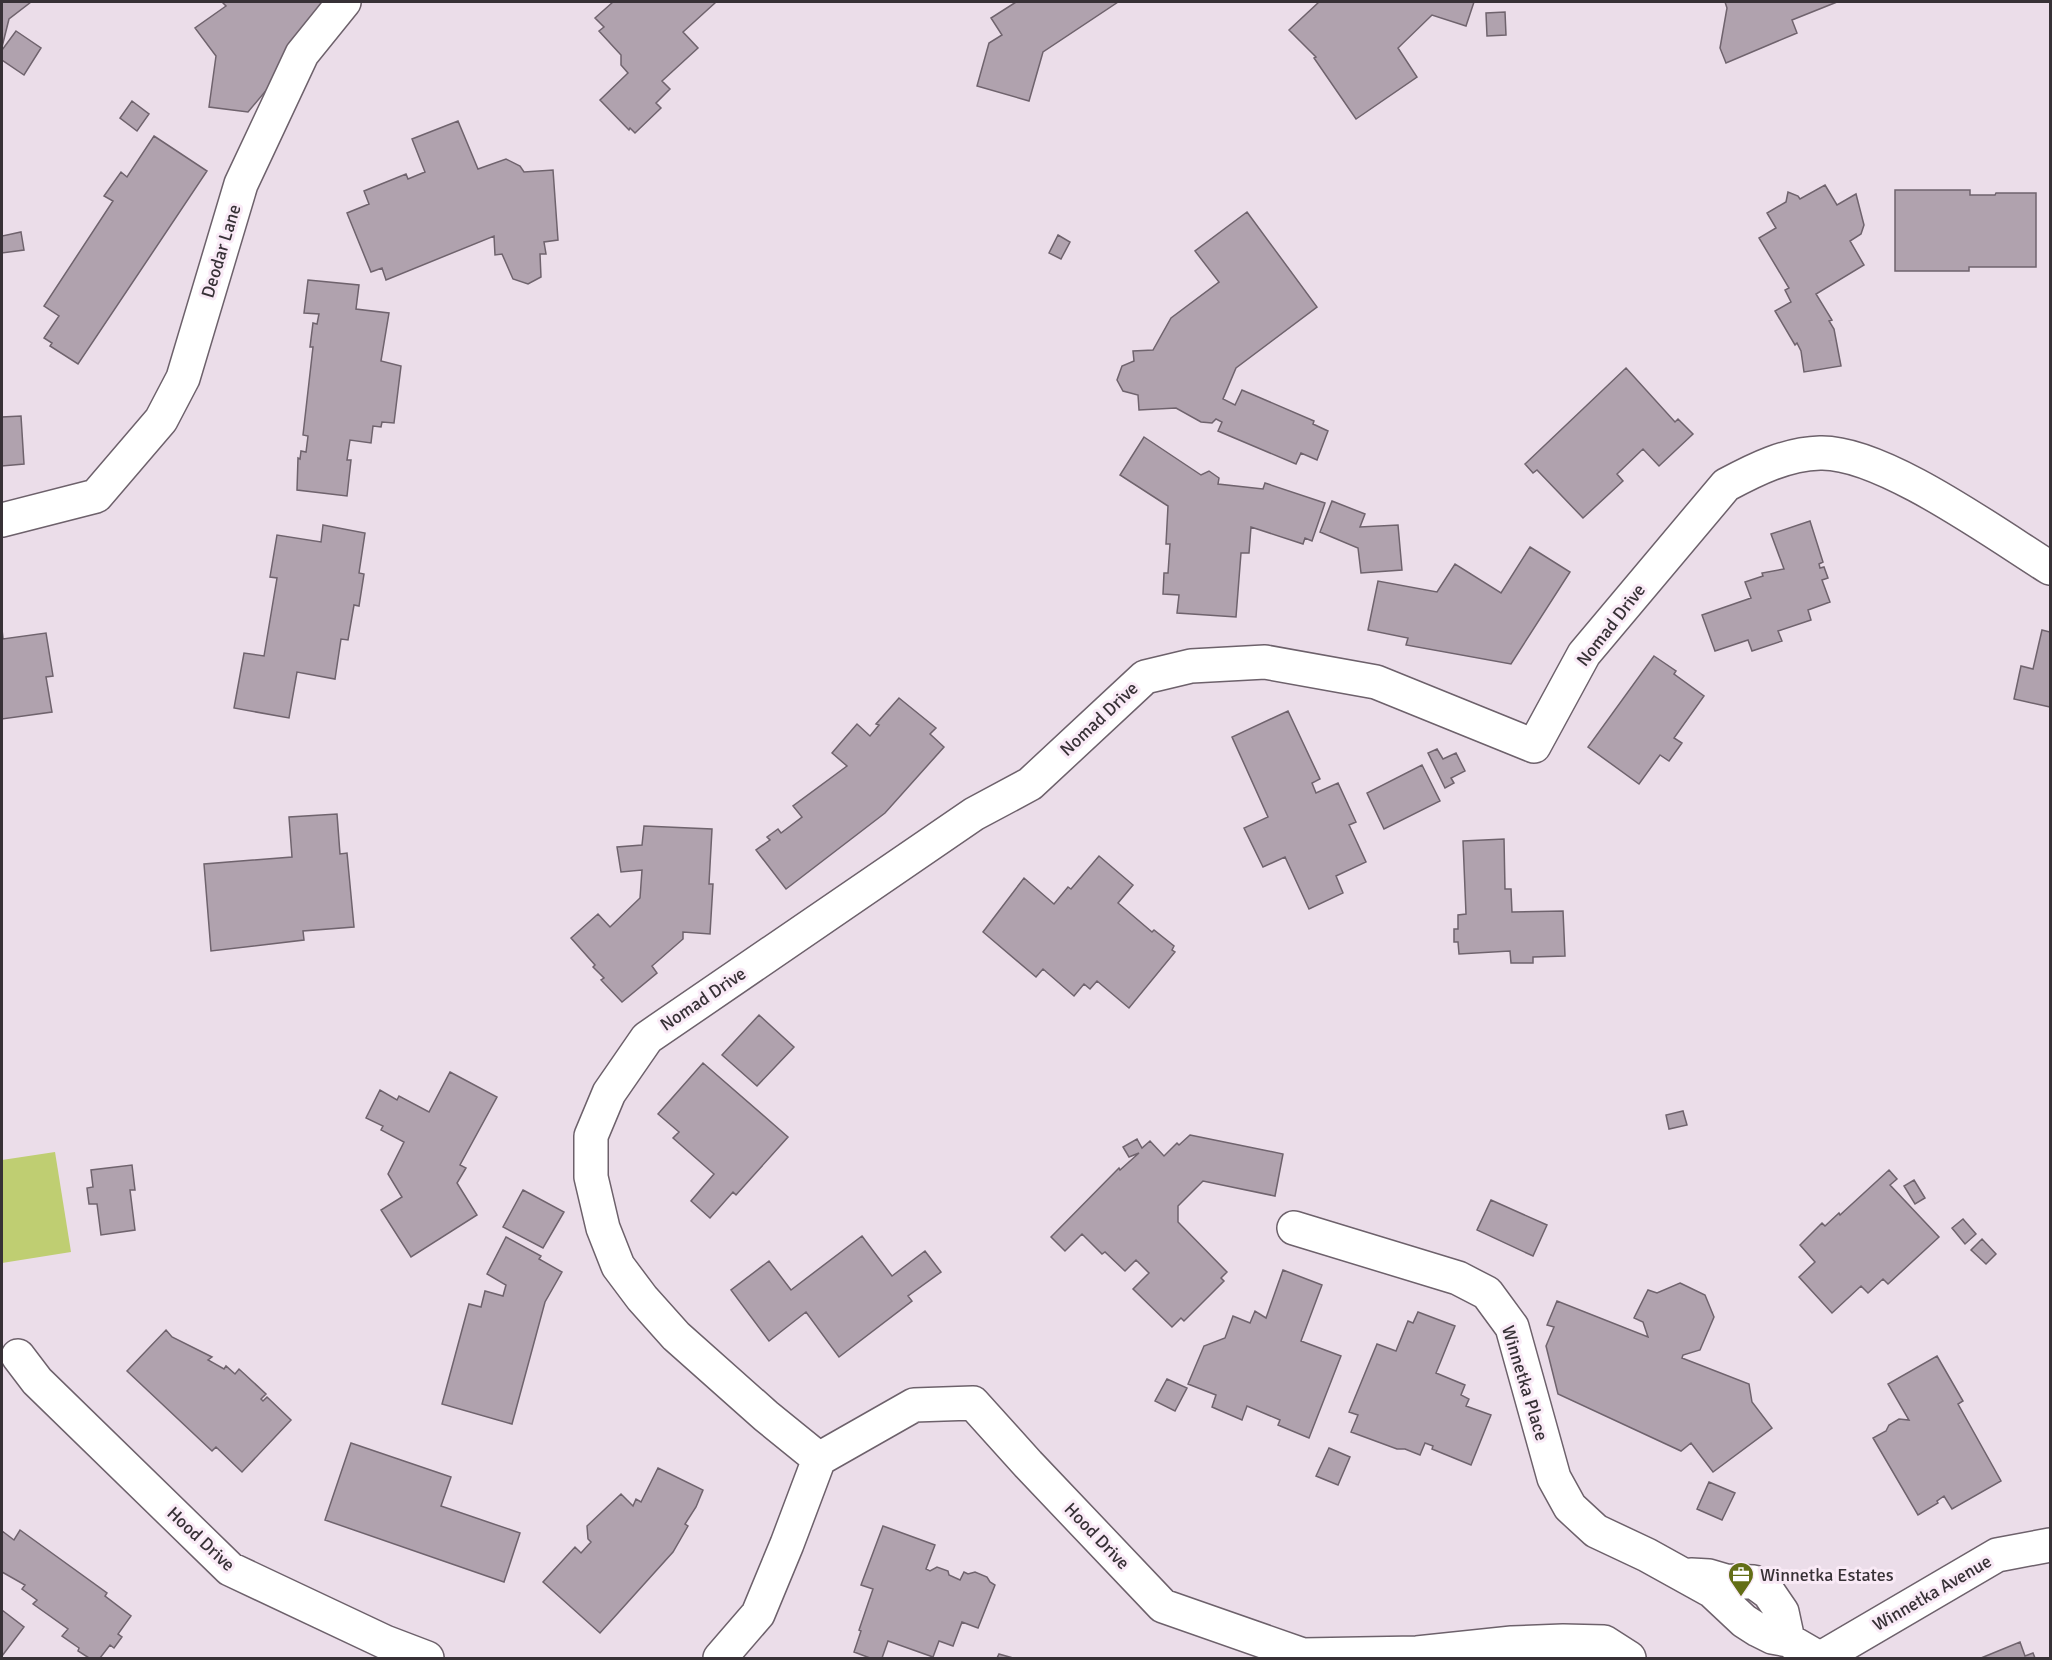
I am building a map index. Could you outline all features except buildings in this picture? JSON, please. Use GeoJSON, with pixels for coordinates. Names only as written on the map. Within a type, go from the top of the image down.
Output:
{"type":"FeatureCollection","features":[{"type":"Feature","properties":{"kind":"street","name":"Deodar Lane"},"geometry":{"type":"LineString","coordinates":[[2,520],[96,496],[161,420],[183,378],[241,184],[302,54],[344,2]]}},
{"type":"Feature","properties":{"kind":"street","name":"Nomad Drive"},"geometry":{"type":"LineString","coordinates":[[819,1459],[766,1416],[676,1336],[642,1298],[618,1266],[603,1228],[591,1177],[591,1136],[609,1093],[647,1038],[974,814],[1030,784],[1144,677],[1191,666],[1265,662],[1376,682],[1534,746],[1584,654],[1726,485],[1785,458],[1821,453],[1849,456],[1894,475],[1939,498],[2050,568]]}},
{"type":"Feature","properties":{"kind":"street","name":"Winnetka Place"},"geometry":{"type":"LineString","coordinates":[[1294,1228],[1458,1278],[1487,1293],[1512,1327],[1554,1478],[1570,1507],[1596,1531],[1686,1575],[1709,1576],[1726,1581],[1754,1582],[1769,1593],[1782,1612],[1788,1640],[1820,1659]]}},
{"type":"Feature","properties":{"kind":"street","name":"Hood Drive"},"geometry":{"type":"LineString","coordinates":[[18,1356],[38,1381],[230,1569],[374,1637],[427,1659]]}},
{"type":"Feature","properties":{"kind":"street","name":"Hood Drive"},"geometry":{"type":"LineString","coordinates":[[819,1459],[914,1406],[973,1403],[1163,1606],[1303,1655],[1418,1653],[1512,1643],[1563,1641],[1604,1642],[1629,1659]]}},
{"type":"Feature","properties":{"kind":"street"},"geometry":{"type":"LineString","coordinates":[[720,1659],[758,1614],[788,1544],[819,1459]]}},
{"type":"Feature","properties":{"kind":"street","name":"Winnetka Avenue"},"geometry":{"type":"LineString","coordinates":[[1820,1659],[1997,1555],[2050,1545]]}},
{"type":"Feature","properties":{"kind":"green space"},"geometry":{"type":"Polygon","coordinates":[[[55,1152],[71,1252],[2,1263],[2,1160],[55,1152]]]}},
{"type":"Feature","properties":{"kind":"place","name":"Winnetka Estates"},"geometry":{"type":"Point","coordinates":[1741,1598]}}]}
